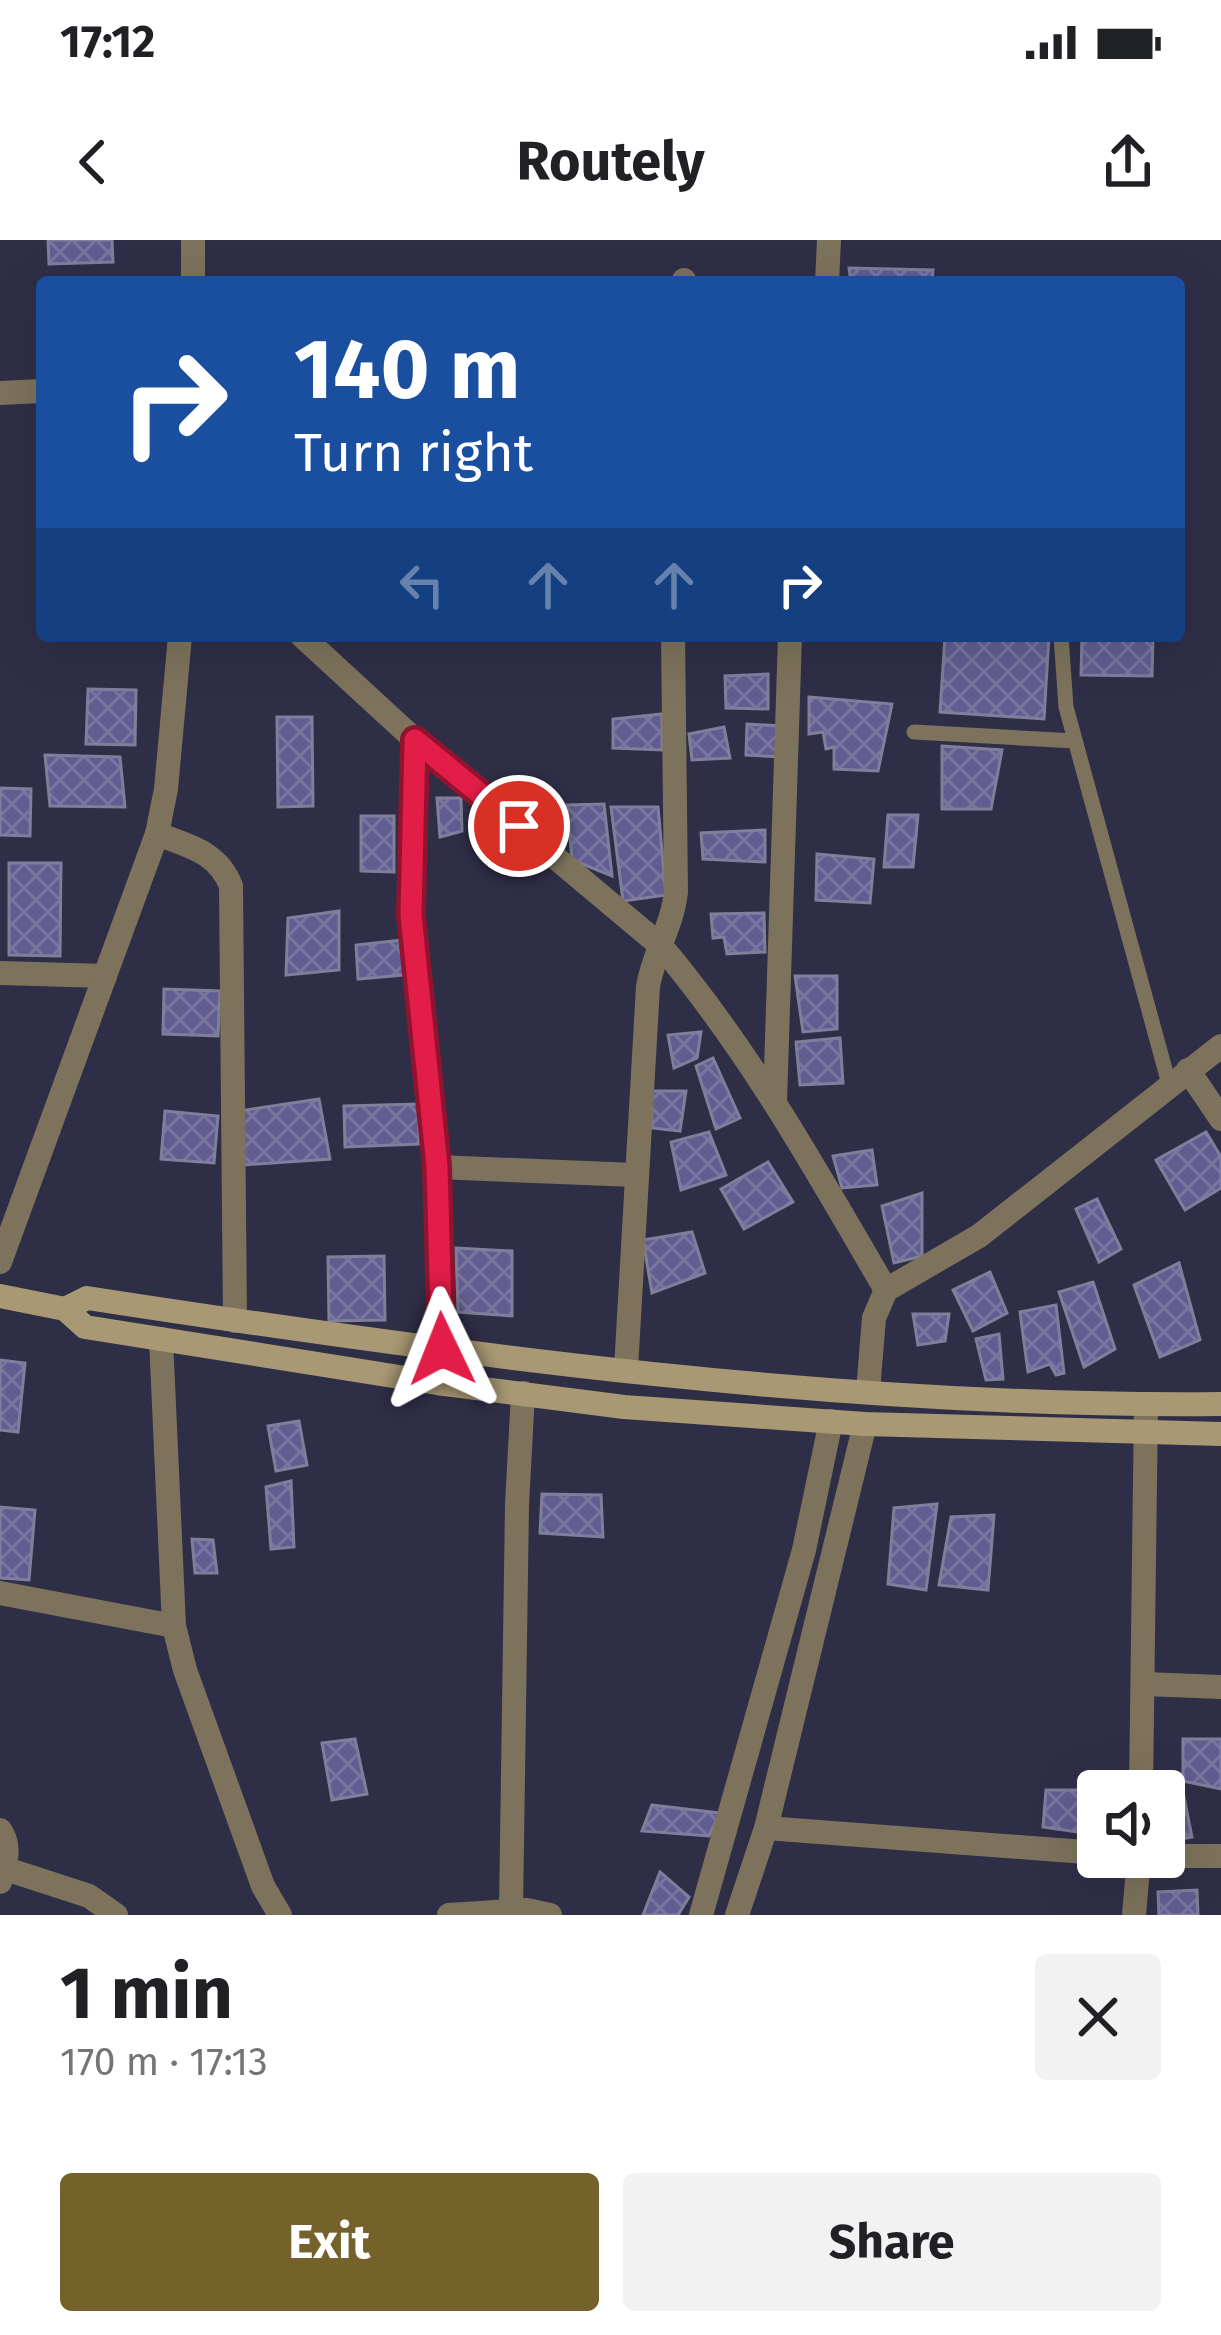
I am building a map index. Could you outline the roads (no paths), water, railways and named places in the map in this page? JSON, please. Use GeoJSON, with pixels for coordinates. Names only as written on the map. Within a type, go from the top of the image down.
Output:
{"type":"FeatureCollection","features":[{"type":"Feature","properties":{"kind":"main road"},"geometry":{"type":"LineString","coordinates":[[0,1296],[65,1309],[86,1328],[415,1380],[624,1407],[865,1424],[1221,1434]]}},
{"type":"Feature","properties":{"kind":"main road"},"geometry":{"type":"LineString","coordinates":[[65,1309],[87,1298],[442,1349],[868,1391],[1146,1405],[1221,1404]]}},
{"type":"Feature","properties":{"kind":"street"},"geometry":{"type":"LineString","coordinates":[[193,240],[193,276]]}},
{"type":"Feature","properties":{"kind":"street"},"geometry":{"type":"LineString","coordinates":[[827,276],[829,240]]}},
{"type":"Feature","properties":{"kind":"street"},"geometry":{"type":"LineString","coordinates":[[0,394],[36,391]]}},
{"type":"Feature","properties":{"kind":"street"},"geometry":{"type":"LineString","coordinates":[[0,1262],[157,834],[166,789],[179,642]]}},
{"type":"Feature","properties":{"kind":"street"},"geometry":{"type":"LineString","coordinates":[[309,642],[415,740],[661,946],[775,1101],[886,1289]]}},
{"type":"Feature","properties":{"kind":"street"},"geometry":{"type":"LineString","coordinates":[[626,1370],[648,987],[674,913],[676,891],[673,642]]}},
{"type":"Feature","properties":{"kind":"street"},"geometry":{"type":"LineString","coordinates":[[775,1101],[790,642]]}},
{"type":"Feature","properties":{"kind":"street"},"geometry":{"type":"LineString","coordinates":[[415,740],[411,915],[437,1166],[442,1349]]}},
{"type":"Feature","properties":{"kind":"street"},"geometry":{"type":"LineString","coordinates":[[157,834],[210,854],[224,868],[231,886],[235,1321]]}},
{"type":"Feature","properties":{"kind":"street"},"geometry":{"type":"LineString","coordinates":[[0,973],[105,976]]}},
{"type":"Feature","properties":{"kind":"street"},"geometry":{"type":"LineString","coordinates":[[868,1391],[874,1318],[886,1289],[979,1236],[1221,1046]]}},
{"type":"Feature","properties":{"kind":"street"},"geometry":{"type":"LineString","coordinates":[[1178,1077],[1221,1119]]}},
{"type":"Feature","properties":{"kind":"street"},"geometry":{"type":"LineString","coordinates":[[437,1166],[635,1175]]}},
{"type":"Feature","properties":{"kind":"street"},"geometry":{"type":"LineString","coordinates":[[161,1339],[174,1626],[184,1670],[255,1864],[280,1915]]}},
{"type":"Feature","properties":{"kind":"street"},"geometry":{"type":"LineString","coordinates":[[511,1910],[523,1393]]}},
{"type":"Feature","properties":{"kind":"street"},"geometry":{"type":"LineString","coordinates":[[1142,1770],[1146,1405]]}},
{"type":"Feature","properties":{"kind":"street"},"geometry":{"type":"LineString","coordinates":[[701,1915],[804,1550],[832,1420]]}},
{"type":"Feature","properties":{"kind":"street"},"geometry":{"type":"LineString","coordinates":[[737,1915],[766,1828],[865,1424]]}},
{"type":"Feature","properties":{"kind":"street"},"geometry":{"type":"LineString","coordinates":[[0,1593],[174,1626]]}},
{"type":"Feature","properties":{"kind":"street"},"geometry":{"type":"LineString","coordinates":[[1144,1684],[1221,1687]]}},
{"type":"Feature","properties":{"kind":"street"},"geometry":{"type":"LineString","coordinates":[[766,1828],[1077,1851]]}},
{"type":"Feature","properties":{"kind":"street"},"geometry":{"type":"LineString","coordinates":[[0,1830],[7,1842],[2,1875],[89,1896],[116,1915]]}},
{"type":"Feature","properties":{"kind":"street"},"geometry":{"type":"LineString","coordinates":[[1185,1856],[1221,1856]]}},
{"type":"Feature","properties":{"kind":"street"},"geometry":{"type":"LineString","coordinates":[[1134,1915],[1137,1878]]}},
{"type":"Feature","properties":{"kind":"street"},"geometry":{"type":"LineString","coordinates":[[449,1915],[511,1910],[550,1915]]}},
{"type":"Feature","properties":{"kind":"lane"},"geometry":{"type":"LineString","coordinates":[[1061,642],[1063,686],[1075,741],[1178,1077]]}},
{"type":"Feature","properties":{"kind":"lane"},"geometry":{"type":"LineString","coordinates":[[914,732],[1075,741]]}}]}
